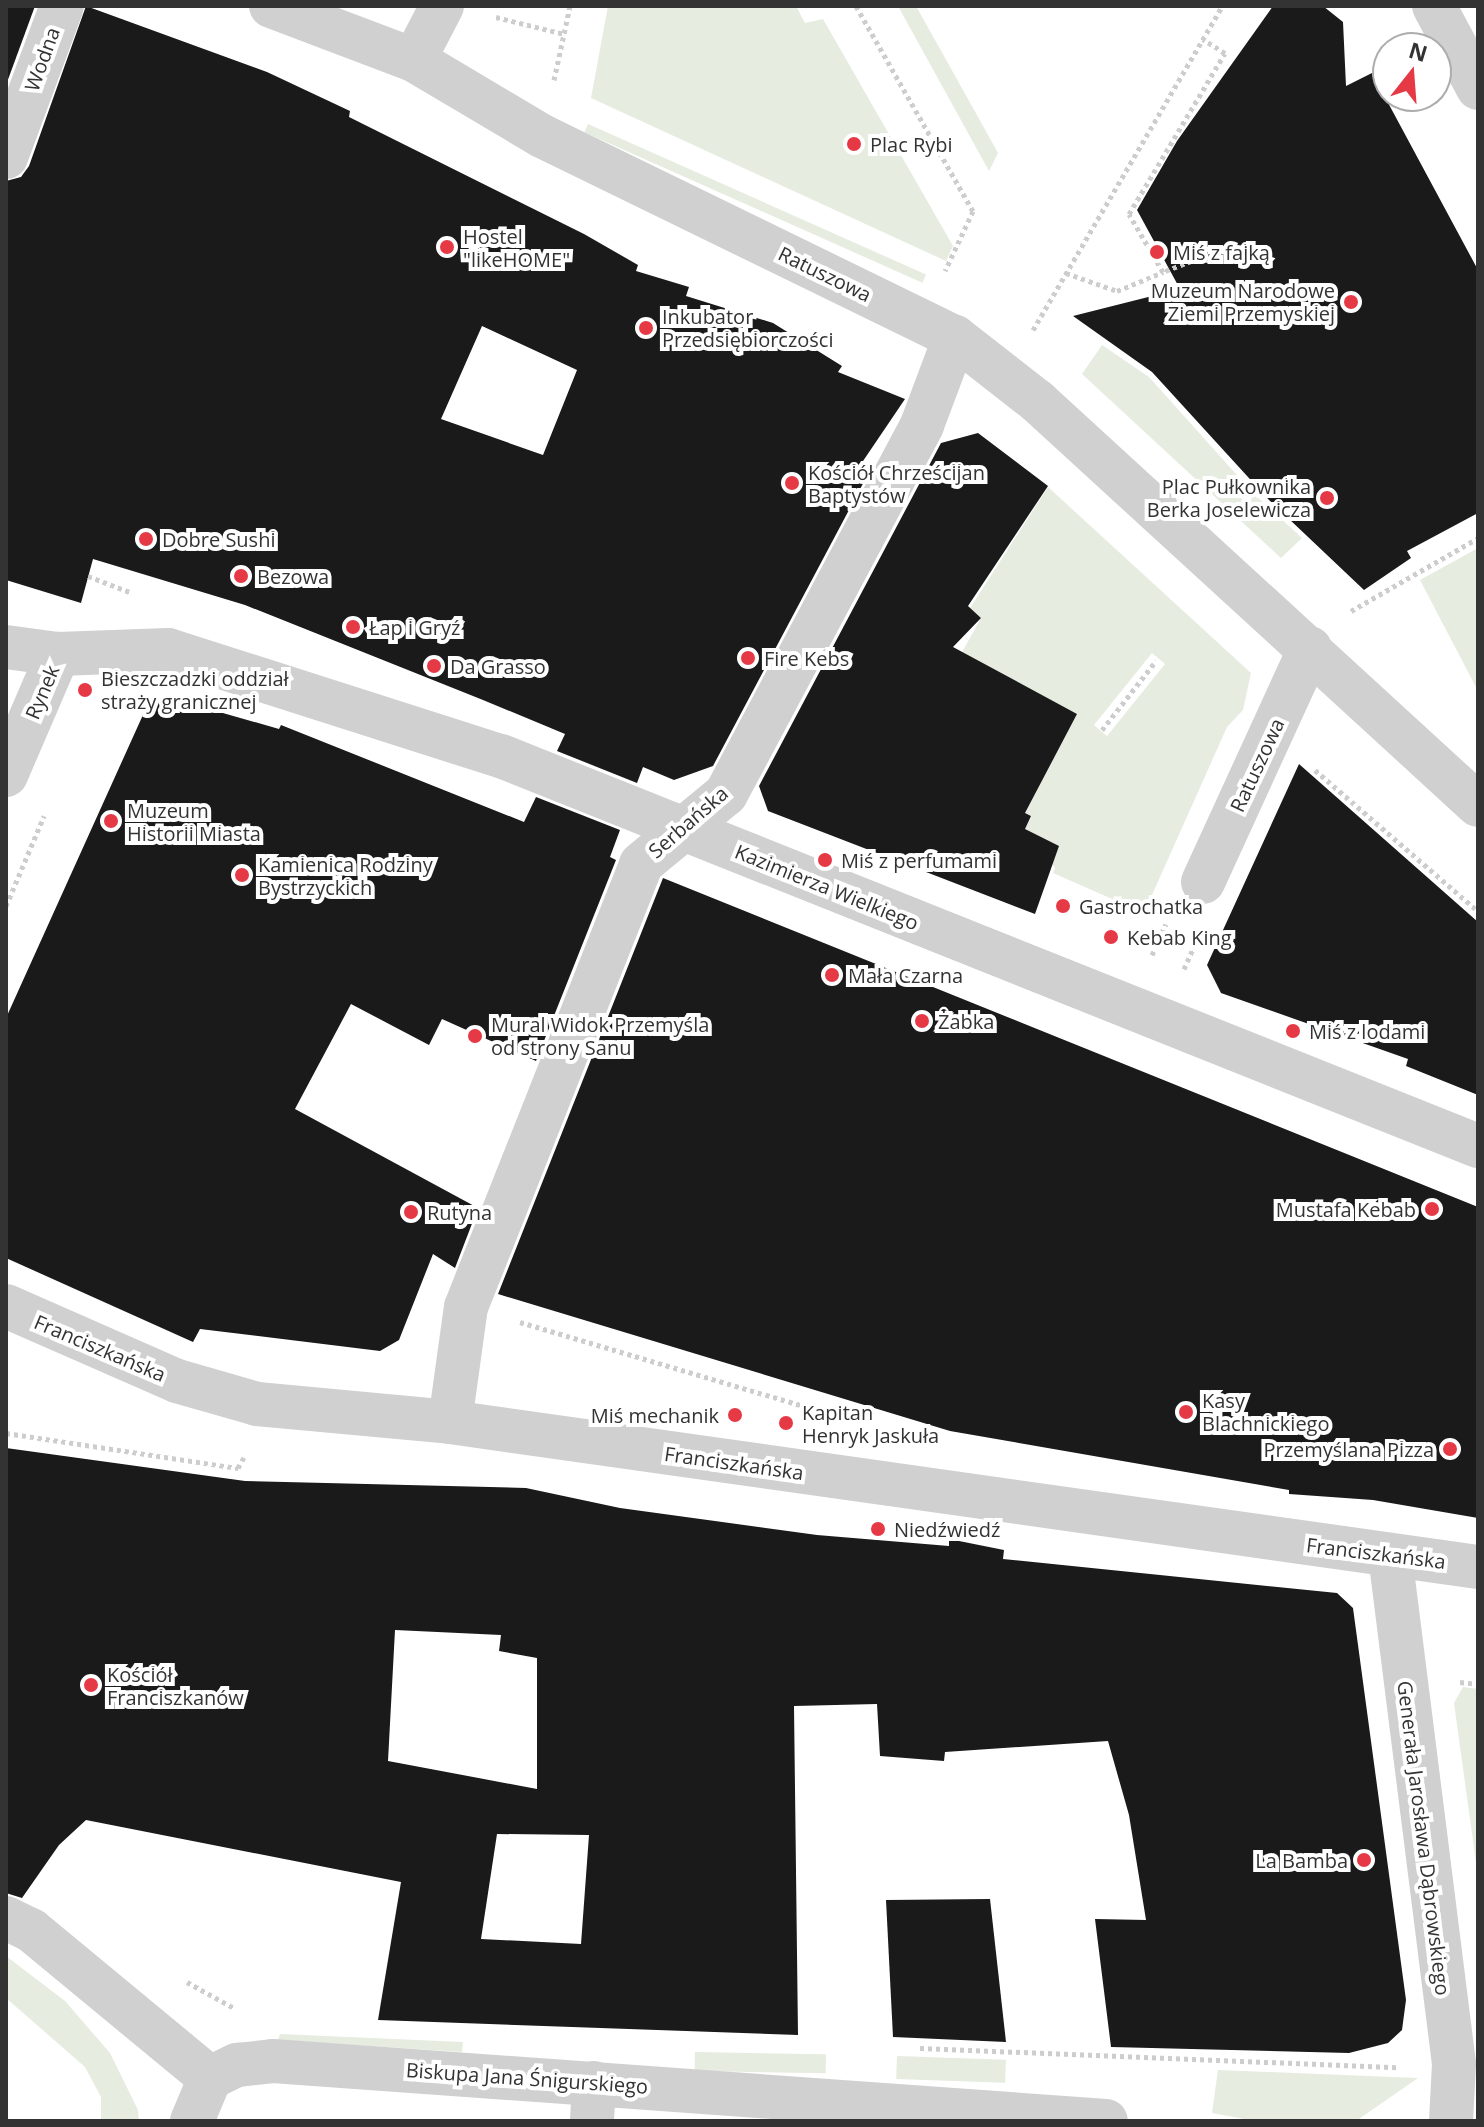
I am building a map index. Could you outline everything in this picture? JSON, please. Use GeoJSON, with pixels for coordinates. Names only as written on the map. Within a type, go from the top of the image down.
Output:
{"type":"FeatureCollection","features":[{"type":"Feature","properties":{"kind":"street","name":"Wodna"},"geometry":{"type":"LineString","coordinates":[[6,157],[62,6]]}},
{"type":"Feature","properties":{"kind":"street","name":"Ratuszowa"},"geometry":{"type":"LineString","coordinates":[[271,6],[414,60],[542,136],[955,337],[1037,401],[1478,805]]}},
{"type":"Feature","properties":{"kind":"street"},"geometry":{"type":"LineString","coordinates":[[414,60],[442,6]]}},
{"type":"Feature","properties":{"kind":"street"},"geometry":{"type":"LineString","coordinates":[[1434,6],[1478,88]]}},
{"type":"Feature","properties":{"kind":"street","name":"Serbańska"},"geometry":{"type":"LineString","coordinates":[[450,1422],[466,1307],[641,864],[681,827],[726,794],[922,425],[955,337]]}},
{"type":"Feature","properties":{"kind":"street","name":"Rynek"},"geometry":{"type":"LineString","coordinates":[[6,647],[58,654],[168,650]]}},
{"type":"Feature","properties":{"kind":"street","name":"Ratuszowa"},"geometry":{"type":"LineString","coordinates":[[1203,882],[1310,648]]}},
{"type":"Feature","properties":{"kind":"street","name":"Kazimierza Wielkiego"},"geometry":{"type":"LineString","coordinates":[[168,650],[501,756],[1478,1146]]}},
{"type":"Feature","properties":{"kind":"street","name":"Rynek"},"geometry":{"type":"LineString","coordinates":[[6,775],[58,654]]}},
{"type":"Feature","properties":{"kind":"street","name":"Franciszkańska"},"geometry":{"type":"LineString","coordinates":[[14,1310],[177,1381],[257,1404],[450,1422],[1478,1567]]}},
{"type":"Feature","properties":{"kind":"street","name":"Generała Jarosława Dąbrowskiego"},"geometry":{"type":"LineString","coordinates":[[1390,1555],[1454,2064],[1451,2121]]}},
{"type":"Feature","properties":{"kind":"street"},"geometry":{"type":"LineString","coordinates":[[6,1918],[31,1930],[210,2078],[192,2121]]}},
{"type":"Feature","properties":{"kind":"street","name":"Biskupa Jana Śnigurskiego"},"geometry":{"type":"LineString","coordinates":[[210,2078],[237,2065],[273,2061],[593,2102],[1106,2121]]}},
{"type":"Feature","properties":{"kind":"path"},"geometry":{"type":"LineString","coordinates":[[856,6],[973,211],[943,275]]}},
{"type":"Feature","properties":{"kind":"path"},"geometry":{"type":"LineString","coordinates":[[1027,340],[1222,6]]}},
{"type":"Feature","properties":{"kind":"path"},"geometry":{"type":"LineString","coordinates":[[491,16],[565,34]]}},
{"type":"Feature","properties":{"kind":"path"},"geometry":{"type":"LineString","coordinates":[[1163,272],[1129,214],[1225,53],[1203,39]]}},
{"type":"Feature","properties":{"kind":"path"},"geometry":{"type":"LineString","coordinates":[[1066,273],[1117,291],[1199,258]]}},
{"type":"Feature","properties":{"kind":"path"},"geometry":{"type":"LineString","coordinates":[[1310,648],[1333,622],[1478,538]]}},
{"type":"Feature","properties":{"kind":"path"},"geometry":{"type":"LineString","coordinates":[[1102,730],[1156,661]]}},
{"type":"Feature","properties":{"kind":"path"},"geometry":{"type":"LineString","coordinates":[[1311,767],[1478,911]]}},
{"type":"Feature","properties":{"kind":"path"},"geometry":{"type":"LineString","coordinates":[[466,1307],[850,1420]]}},
{"type":"Feature","properties":{"kind":"path"},"geometry":{"type":"LineString","coordinates":[[6,1433],[238,1468],[248,1450]]}},
{"type":"Feature","properties":{"kind":"path"},"geometry":{"type":"LineString","coordinates":[[180,1978],[246,2014]]}},
{"type":"Feature","properties":{"kind":"path"},"geometry":{"type":"LineString","coordinates":[[905,2047],[1402,2067]]}},
{"type":"Feature","properties":{"kind":"shaded area"},"geometry":{"type":"Polygon","coordinates":[[[608,6],[796,6],[805,23],[823,19],[953,246],[946,261],[591,98],[608,6]]]}},
{"type":"Feature","properties":{"kind":"shaded area"},"geometry":{"type":"Polygon","coordinates":[[[898,6],[916,6],[998,153],[989,171],[898,6]]]}},
{"type":"Feature","properties":{"kind":"shaded area"},"geometry":{"type":"Polygon","coordinates":[[[588,124],[926,274],[922,283],[584,132],[588,124]]]}},
{"type":"Feature","properties":{"kind":"shaded area"},"geometry":{"type":"Polygon","coordinates":[[[1102,345],[1149,377],[1253,493],[1302,538],[1281,558],[1082,374],[1102,345]]]}},
{"type":"Feature","properties":{"kind":"shaded area"},"geometry":{"type":"Polygon","coordinates":[[[1048,487],[1251,673],[1243,710],[1227,727],[1144,913],[1053,873],[1055,868],[1025,829],[1031,816],[1025,813],[1077,714],[961,654],[981,618],[970,608],[1048,487]],[[1152,653],[1094,725],[1107,736],[1165,664],[1152,653]]]}},
{"type":"Feature","properties":{"kind":"shaded area"},"geometry":{"type":"Polygon","coordinates":[[[1478,548],[1478,691],[1420,580],[1478,548]]]}},
{"type":"Feature","properties":{"kind":"shaded area"},"geometry":{"type":"Polygon","coordinates":[[[1463,1687],[1478,1689],[1478,1877],[1454,1703],[1463,1687]]]}},
{"type":"Feature","properties":{"kind":"shaded area"},"geometry":{"type":"Polygon","coordinates":[[[6,1956],[65,2001],[110,2053],[138,2110],[139,2121],[101,2121],[101,2097],[85,2067],[6,1998],[6,1956]]]}},
{"type":"Feature","properties":{"kind":"shaded area"},"geometry":{"type":"Polygon","coordinates":[[[280,2034],[463,2042],[462,2052],[278,2040],[280,2034]]]}},
{"type":"Feature","properties":{"kind":"shaded area"},"geometry":{"type":"Polygon","coordinates":[[[695,2052],[826,2054],[826,2073],[695,2071],[695,2052]]]}},
{"type":"Feature","properties":{"kind":"shaded area"},"geometry":{"type":"Polygon","coordinates":[[[897,2056],[1006,2060],[1005,2083],[896,2079],[897,2056]]]}},
{"type":"Feature","properties":{"kind":"shaded area"},"geometry":{"type":"Polygon","coordinates":[[[1218,2070],[1418,2078],[1356,2121],[1255,2121],[1212,2113],[1218,2070]]]}},
{"type":"Feature","properties":{"kind":"building"},"geometry":{"type":"Polygon","coordinates":[[[6,6],[35,6],[6,85],[6,6]]]}},
{"type":"Feature","properties":{"kind":"building"},"geometry":{"type":"Polygon","coordinates":[[[86,6],[267,72],[350,111],[349,117],[584,234],[638,265],[636,271],[689,287],[686,296],[773,323],[842,366],[838,372],[905,399],[861,464],[875,461],[713,766],[674,780],[643,767],[637,783],[557,751],[565,734],[483,700],[245,605],[93,559],[81,603],[6,580],[6,181],[21,177],[29,166],[86,6]],[[482,326],[441,419],[543,455],[577,370],[482,326]]]}},
{"type":"Feature","properties":{"kind":"building","name":"Plac Pułkownika Berka Joselewicza"},"geometry":{"type":"Polygon","coordinates":[[[1273,6],[1323,6],[1343,22],[1346,86],[1372,73],[1372,112],[1393,112],[1478,270],[1478,513],[1407,551],[1411,558],[1364,590],[1269,500],[1152,372],[1073,316],[1180,289],[1137,210],[1177,141],[1273,6]]]}},
{"type":"Feature","properties":{"kind":"building"},"geometry":{"type":"Polygon","coordinates":[[[978,433],[1048,486],[968,606],[981,618],[953,647],[1077,714],[1025,813],[1031,816],[1025,829],[1059,846],[1035,914],[768,811],[759,786],[941,443],[978,433]]]}},
{"type":"Feature","properties":{"kind":"building"},"geometry":{"type":"Polygon","coordinates":[[[167,697],[279,729],[281,725],[524,822],[536,797],[620,830],[610,857],[616,860],[536,1061],[442,1019],[429,1045],[351,1004],[295,1109],[478,1208],[455,1268],[433,1254],[399,1340],[380,1351],[200,1329],[193,1342],[6,1258],[6,1018],[147,706],[167,697]]]}},
{"type":"Feature","properties":{"kind":"building"},"geometry":{"type":"Polygon","coordinates":[[[1299,764],[1478,922],[1478,1095],[1406,1066],[1408,1059],[1221,993],[1207,965],[1299,764]]]}},
{"type":"Feature","properties":{"kind":"building"},"geometry":{"type":"Polygon","coordinates":[[[663,878],[1478,1207],[1478,1518],[1373,1500],[1289,1494],[1289,1490],[950,1431],[498,1294],[663,878]]]}},
{"type":"Feature","properties":{"kind":"building"},"geometry":{"type":"Polygon","coordinates":[[[6,1448],[245,1481],[526,1488],[620,1508],[817,1535],[949,1546],[949,1539],[1004,1550],[1003,1559],[1337,1593],[1353,1608],[1406,2000],[1402,2030],[1388,2043],[1349,2053],[1111,2047],[1095,1919],[1146,1920],[1129,1815],[1108,1741],[945,1752],[944,1761],[880,1756],[877,1704],[794,1706],[798,2035],[378,2020],[401,1882],[86,1820],[59,1845],[22,1898],[6,1893],[6,1448]],[[395,1630],[388,1761],[537,1789],[537,1658],[499,1651],[501,1635],[395,1630]],[[497,1834],[481,1939],[581,1944],[589,1835],[497,1834]]]}},
{"type":"Feature","properties":{"kind":"building"},"geometry":{"type":"Polygon","coordinates":[[[990,1899],[1006,2042],[893,2037],[886,1900],[990,1899]]]}},
{"type":"Feature","properties":{"kind":"place","name":"Plac Rybi"},"geometry":{"type":"Point","coordinates":[854,144]}},
{"type":"Feature","properties":{"kind":"place","name":"Hostel \"likeHOME\""},"geometry":{"type":"Point","coordinates":[447,247]}},
{"type":"Feature","properties":{"kind":"place","name":"Miś z fajką"},"geometry":{"type":"Point","coordinates":[1157,252]}},
{"type":"Feature","properties":{"kind":"place","name":"Muzeum Narodowe Ziemi Przemyskiej"},"geometry":{"type":"Point","coordinates":[1351,302]}},
{"type":"Feature","properties":{"kind":"place","name":"Inkubator Przedsiębiorczości"},"geometry":{"type":"Point","coordinates":[646,328]}},
{"type":"Feature","properties":{"kind":"place","name":"Kościół Chrześcijan Baptystów"},"geometry":{"type":"Point","coordinates":[792,483]}},
{"type":"Feature","properties":{"kind":"place","name":"Plac Pułkownika Berka Joselewicza"},"geometry":{"type":"Point","coordinates":[1327,498]}},
{"type":"Feature","properties":{"kind":"place","name":"Dobre Sushi"},"geometry":{"type":"Point","coordinates":[146,539]}},
{"type":"Feature","properties":{"kind":"place","name":"Bezowa"},"geometry":{"type":"Point","coordinates":[241,576]}},
{"type":"Feature","properties":{"kind":"place","name":"Łap i Gryź"},"geometry":{"type":"Point","coordinates":[353,627]}},
{"type":"Feature","properties":{"kind":"place","name":"Fire Kebs"},"geometry":{"type":"Point","coordinates":[748,658]}},
{"type":"Feature","properties":{"kind":"place","name":"Da Grasso"},"geometry":{"type":"Point","coordinates":[434,666]}},
{"type":"Feature","properties":{"kind":"place","name":"Bieszczadzki oddział straży granicznej"},"geometry":{"type":"Point","coordinates":[85,690]}},
{"type":"Feature","properties":{"kind":"place","name":"Muzeum Historii Miasta"},"geometry":{"type":"Point","coordinates":[111,821]}},
{"type":"Feature","properties":{"kind":"place","name":"Miś z perfumami"},"geometry":{"type":"Point","coordinates":[825,860]}},
{"type":"Feature","properties":{"kind":"place","name":"Kamienica Rodziny Bystrzyckich"},"geometry":{"type":"Point","coordinates":[242,875]}},
{"type":"Feature","properties":{"kind":"place","name":"Gastrochatka"},"geometry":{"type":"Point","coordinates":[1063,906]}},
{"type":"Feature","properties":{"kind":"place","name":"Kebab King"},"geometry":{"type":"Point","coordinates":[1111,937]}},
{"type":"Feature","properties":{"kind":"place","name":"Mała Czarna"},"geometry":{"type":"Point","coordinates":[832,975]}},
{"type":"Feature","properties":{"kind":"place","name":"Żabka"},"geometry":{"type":"Point","coordinates":[922,1021]}},
{"type":"Feature","properties":{"kind":"place","name":"Miś z lodami"},"geometry":{"type":"Point","coordinates":[1293,1031]}},
{"type":"Feature","properties":{"kind":"place","name":"Mural Widok Przemyśla od strony Sanu"},"geometry":{"type":"Point","coordinates":[475,1036]}},
{"type":"Feature","properties":{"kind":"place","name":"Mustafa Kebab"},"geometry":{"type":"Point","coordinates":[1432,1209]}},
{"type":"Feature","properties":{"kind":"place","name":"Rutyna"},"geometry":{"type":"Point","coordinates":[411,1212]}},
{"type":"Feature","properties":{"kind":"place","name":"Kasy Blachnickiego"},"geometry":{"type":"Point","coordinates":[1186,1412]}},
{"type":"Feature","properties":{"kind":"place","name":"Miś mechanik"},"geometry":{"type":"Point","coordinates":[735,1415]}},
{"type":"Feature","properties":{"kind":"place","name":"Kapitan Henryk Jaskuła"},"geometry":{"type":"Point","coordinates":[786,1423]}},
{"type":"Feature","properties":{"kind":"place","name":"Przemyślana Pizza"},"geometry":{"type":"Point","coordinates":[1450,1449]}},
{"type":"Feature","properties":{"kind":"place","name":"Niedźwiedź"},"geometry":{"type":"Point","coordinates":[878,1529]}},
{"type":"Feature","properties":{"kind":"place","name":"Kościół Franciszkanów"},"geometry":{"type":"Point","coordinates":[91,1685]}},
{"type":"Feature","properties":{"kind":"place","name":"La Bamba"},"geometry":{"type":"Point","coordinates":[1364,1860]}}]}
